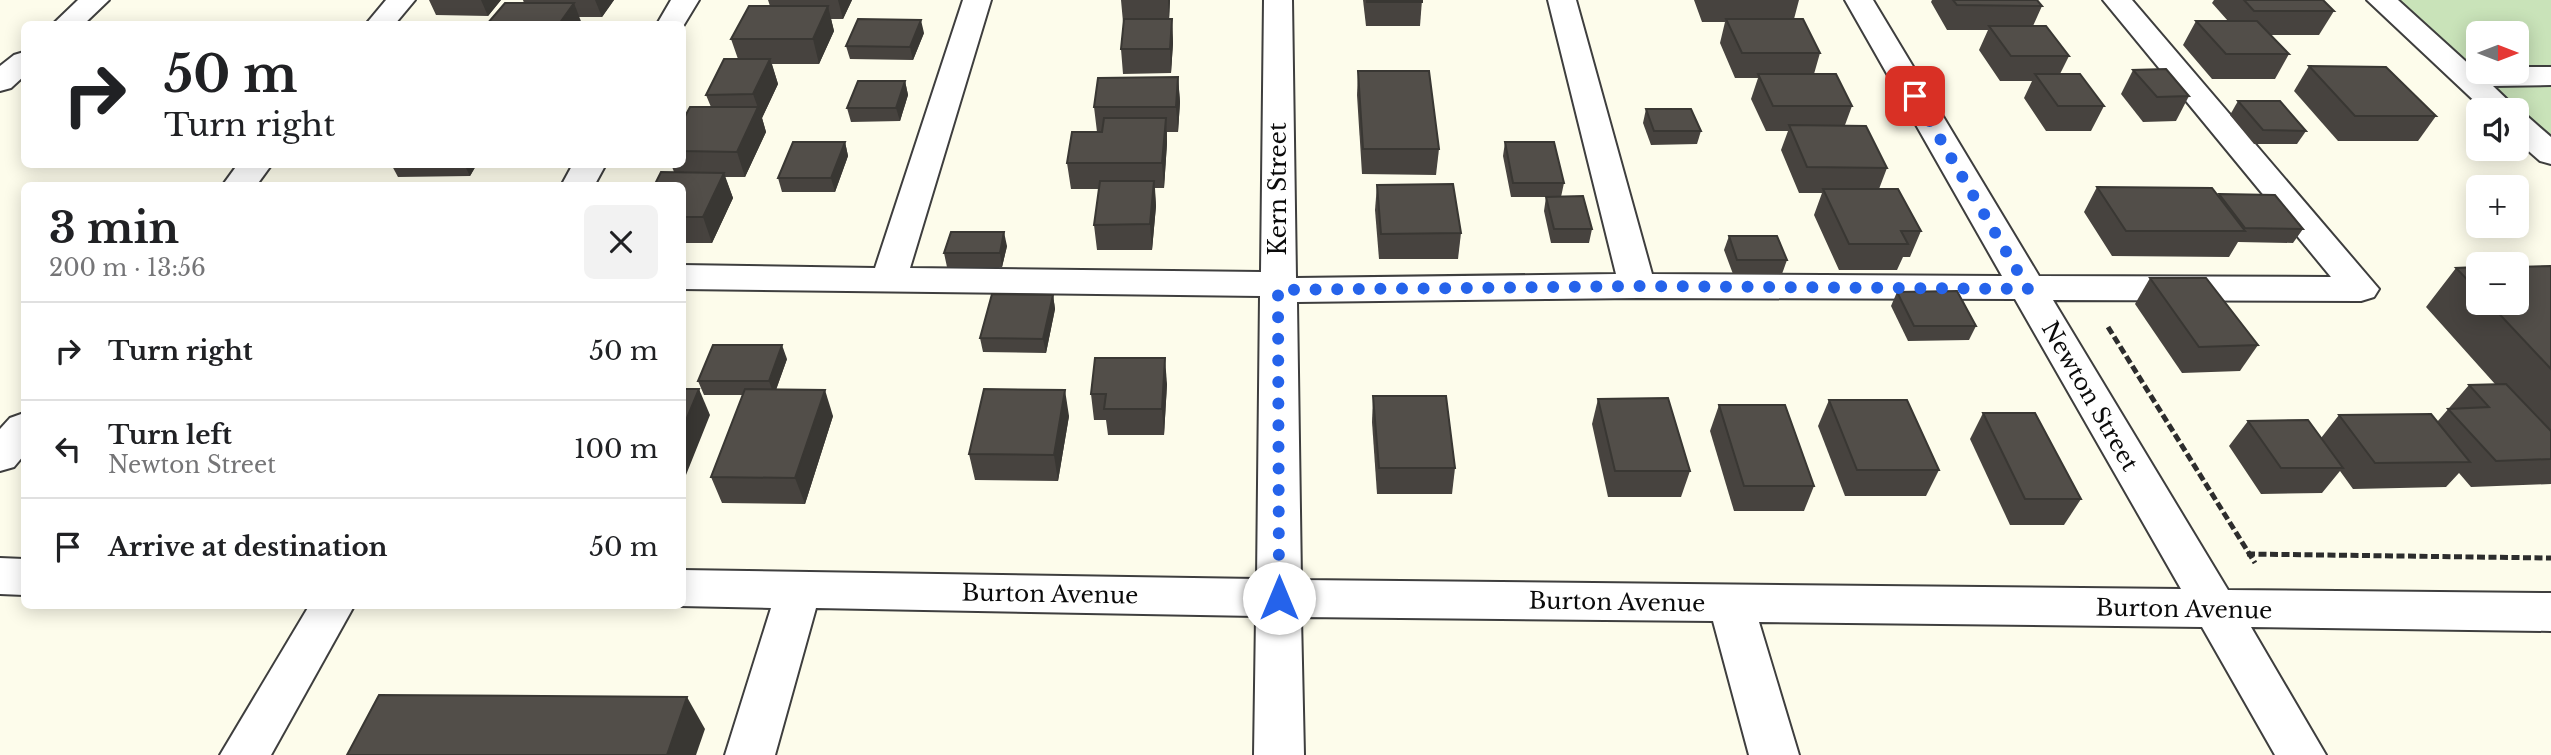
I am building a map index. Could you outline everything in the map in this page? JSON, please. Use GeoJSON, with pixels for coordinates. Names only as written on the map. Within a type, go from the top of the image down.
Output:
{"type":"FeatureCollection","features":[{"type":"Feature","properties":{"kind":"street"},"geometry":{"type":"LineString","coordinates":[[70,21],[95,0]]}},
{"type":"Feature","properties":{"kind":"street"},"geometry":{"type":"LineString","coordinates":[[383,21],[401,0]]}},
{"type":"Feature","properties":{"kind":"street"},"geometry":{"type":"LineString","coordinates":[[673,21],[685,0]]}},
{"type":"Feature","properties":{"kind":"street"},"geometry":{"type":"LineString","coordinates":[[889,279],[977,0]]}},
{"type":"Feature","properties":{"kind":"street","name":"Kern Street"},"geometry":{"type":"LineString","coordinates":[[1278,0],[1279,755]]}},
{"type":"Feature","properties":{"kind":"street"},"geometry":{"type":"LineString","coordinates":[[1562,0],[1637,286]]}},
{"type":"Feature","properties":{"kind":"street","name":"Newton Street"},"geometry":{"type":"LineString","coordinates":[[1859,0],[2301,755]]}},
{"type":"Feature","properties":{"kind":"street"},"geometry":{"type":"LineString","coordinates":[[686,277],[1278,287],[2361,289],[2117,0]]}},
{"type":"Feature","properties":{"kind":"street"},"geometry":{"type":"LineString","coordinates":[[2381,0],[2466,77]]}},
{"type":"Feature","properties":{"kind":"street"},"geometry":{"type":"LineString","coordinates":[[0,82],[21,64]]}},
{"type":"Feature","properties":{"kind":"street"},"geometry":{"type":"LineString","coordinates":[[2529,76],[2551,76]]}},
{"type":"Feature","properties":{"kind":"street"},"geometry":{"type":"LineString","coordinates":[[2474,84],[2489,98]]}},
{"type":"Feature","properties":{"kind":"street"},"geometry":{"type":"LineString","coordinates":[[2529,135],[2551,154]]}},
{"type":"Feature","properties":{"kind":"street"},"geometry":{"type":"LineString","coordinates":[[241,182],[253,168]]}},
{"type":"Feature","properties":{"kind":"street"},"geometry":{"type":"LineString","coordinates":[[0,456],[21,432]]}},
{"type":"Feature","properties":{"kind":"street"},"geometry":{"type":"LineString","coordinates":[[0,576],[21,577]]}},
{"type":"Feature","properties":{"kind":"street","name":"Burton Avenue"},"geometry":{"type":"LineString","coordinates":[[686,588],[1731,604],[2551,612]]}},
{"type":"Feature","properties":{"kind":"street"},"geometry":{"type":"LineString","coordinates":[[750,755],[799,590]]}},
{"type":"Feature","properties":{"kind":"street"},"geometry":{"type":"LineString","coordinates":[[1731,604],[1774,755]]}},
{"type":"Feature","properties":{"kind":"street"},"geometry":{"type":"LineString","coordinates":[[245,755],[330,609]]}},
{"type":"Feature","properties":{"kind":"path"},"geometry":{"type":"LineString","coordinates":[[2240,554],[2551,558]]}},
{"type":"Feature","properties":{"kind":"green space"},"geometry":{"type":"Polygon","coordinates":[[[2381,0],[2551,0],[2551,154],[2529,134],[2529,98],[2489,98],[2473,84],[2529,84],[2529,21],[2466,21],[2466,77],[2381,0]]]}},
{"type":"Feature","properties":{"kind":"building"},"geometry":{"type":"Polygon","coordinates":[[[1422,0],[1422,2],[1367,2],[1422,0]]]}},
{"type":"Feature","properties":{"kind":"building"},"geometry":{"type":"Polygon","coordinates":[[[1953,0],[2037,0],[2042,6],[1957,5],[1953,0]]]}},
{"type":"Feature","properties":{"kind":"building"},"geometry":{"type":"Polygon","coordinates":[[[2244,0],[2323,0],[2334,11],[2254,11],[2244,0]]]}},
{"type":"Feature","properties":{"kind":"building"},"geometry":{"type":"Polygon","coordinates":[[[505,3],[574,3],[561,21],[490,21],[505,3]]]}},
{"type":"Feature","properties":{"kind":"building"},"geometry":{"type":"Polygon","coordinates":[[[749,6],[828,6],[813,39],[731,39],[749,6]]]}},
{"type":"Feature","properties":{"kind":"building"},"geometry":{"type":"Polygon","coordinates":[[[858,19],[921,20],[910,47],[846,46],[858,19]]]}},
{"type":"Feature","properties":{"kind":"building"},"geometry":{"type":"Polygon","coordinates":[[[1124,19],[1172,19],[1170,49],[1121,49],[1124,19]]]}},
{"type":"Feature","properties":{"kind":"building"},"geometry":{"type":"Polygon","coordinates":[[[1726,19],[1803,19],[1820,53],[1742,53],[1726,19]]]}},
{"type":"Feature","properties":{"kind":"building"},"geometry":{"type":"Polygon","coordinates":[[[2196,21],[2257,21],[2289,54],[2226,54],[2196,21]]]}},
{"type":"Feature","properties":{"kind":"building"},"geometry":{"type":"Polygon","coordinates":[[[1989,26],[2046,26],[2069,56],[2011,56],[1989,26]]]}},
{"type":"Feature","properties":{"kind":"building"},"geometry":{"type":"Polygon","coordinates":[[[724,59],[770,59],[753,94],[706,95],[724,59]]]}},
{"type":"Feature","properties":{"kind":"building"},"geometry":{"type":"Polygon","coordinates":[[[2309,66],[2386,67],[2436,116],[2355,116],[2309,66]]]}},
{"type":"Feature","properties":{"kind":"building"},"geometry":{"type":"Polygon","coordinates":[[[2166,69],[2189,96],[2157,97],[2133,70],[2166,69]]]}},
{"type":"Feature","properties":{"kind":"building"},"geometry":{"type":"Polygon","coordinates":[[[1358,71],[1429,71],[1439,149],[1363,149],[1358,71]]]}},
{"type":"Feature","properties":{"kind":"building"},"geometry":{"type":"Polygon","coordinates":[[[1758,74],[1836,74],[1852,106],[1773,106],[1758,74]]]}},
{"type":"Feature","properties":{"kind":"building"},"geometry":{"type":"Polygon","coordinates":[[[2035,74],[2080,74],[2104,106],[2058,106],[2035,74]]]}},
{"type":"Feature","properties":{"kind":"building"},"geometry":{"type":"Polygon","coordinates":[[[1178,77],[1176,107],[1094,107],[1098,78],[1178,77]]]}},
{"type":"Feature","properties":{"kind":"building"},"geometry":{"type":"Polygon","coordinates":[[[858,81],[905,81],[896,108],[847,108],[858,81]]]}},
{"type":"Feature","properties":{"kind":"building"},"geometry":{"type":"Polygon","coordinates":[[[2238,101],[2280,101],[2306,131],[2263,130],[2238,101]]]}},
{"type":"Feature","properties":{"kind":"building"},"geometry":{"type":"Polygon","coordinates":[[[690,107],[758,107],[737,152],[686,151],[686,114],[690,107]]]}},
{"type":"Feature","properties":{"kind":"building"},"geometry":{"type":"Polygon","coordinates":[[[1646,109],[1691,109],[1701,131],[1654,131],[1646,109]]]}},
{"type":"Feature","properties":{"kind":"building"},"geometry":{"type":"Polygon","coordinates":[[[1104,118],[1166,118],[1162,163],[1067,163],[1072,132],[1102,132],[1104,118]]]}},
{"type":"Feature","properties":{"kind":"building"},"geometry":{"type":"Polygon","coordinates":[[[1789,125],[1866,126],[1887,168],[1807,167],[1789,125]]]}},
{"type":"Feature","properties":{"kind":"building"},"geometry":{"type":"Polygon","coordinates":[[[793,142],[845,142],[831,178],[778,178],[793,142]]]}},
{"type":"Feature","properties":{"kind":"building"},"geometry":{"type":"Polygon","coordinates":[[[1505,142],[1554,142],[1564,183],[1513,183],[1505,142]]]}},
{"type":"Feature","properties":{"kind":"building"},"geometry":{"type":"Polygon","coordinates":[[[661,172],[724,173],[703,217],[686,217],[686,182],[656,182],[661,172]]]}},
{"type":"Feature","properties":{"kind":"building"},"geometry":{"type":"Polygon","coordinates":[[[1100,181],[1154,181],[1150,224],[1094,225],[1100,181]]]}},
{"type":"Feature","properties":{"kind":"building"},"geometry":{"type":"Polygon","coordinates":[[[1453,184],[1461,233],[1381,234],[1377,185],[1453,184]]]}},
{"type":"Feature","properties":{"kind":"building"},"geometry":{"type":"Polygon","coordinates":[[[2097,187],[2212,188],[2245,231],[2126,231],[2097,187]]]}},
{"type":"Feature","properties":{"kind":"building"},"geometry":{"type":"Polygon","coordinates":[[[1823,189],[1898,189],[1921,231],[1901,231],[1908,244],[1849,244],[1823,189]]]}},
{"type":"Feature","properties":{"kind":"building"},"geometry":{"type":"Polygon","coordinates":[[[2219,194],[2275,195],[2303,229],[2245,228],[2219,194]]]}},
{"type":"Feature","properties":{"kind":"building"},"geometry":{"type":"Polygon","coordinates":[[[1583,196],[1592,229],[1554,229],[1546,197],[1583,196]]]}},
{"type":"Feature","properties":{"kind":"building"},"geometry":{"type":"Polygon","coordinates":[[[951,232],[1004,232],[1000,253],[944,253],[951,232]]]}},
{"type":"Feature","properties":{"kind":"building"},"geometry":{"type":"Polygon","coordinates":[[[1729,236],[1777,236],[1787,260],[1737,260],[1729,236]]]}},
{"type":"Feature","properties":{"kind":"building"},"geometry":{"type":"Polygon","coordinates":[[[2551,266],[2551,369],[2500,315],[2529,315],[2529,267],[2551,266]]]}},
{"type":"Feature","properties":{"kind":"building"},"geometry":{"type":"Polygon","coordinates":[[[2456,268],[2466,268],[2466,278],[2456,268]]]}},
{"type":"Feature","properties":{"kind":"building"},"geometry":{"type":"Polygon","coordinates":[[[2150,278],[2206,278],[2258,345],[2199,347],[2150,278]]]}},
{"type":"Feature","properties":{"kind":"building"},"geometry":{"type":"Polygon","coordinates":[[[1957,291],[1976,326],[1914,326],[1897,292],[1957,291]]]}},
{"type":"Feature","properties":{"kind":"building"},"geometry":{"type":"Polygon","coordinates":[[[992,294],[1053,295],[1043,339],[980,338],[992,294]]]}},
{"type":"Feature","properties":{"kind":"building"},"geometry":{"type":"Polygon","coordinates":[[[713,345],[782,345],[769,381],[698,381],[713,345]]]}},
{"type":"Feature","properties":{"kind":"building"},"geometry":{"type":"Polygon","coordinates":[[[1095,358],[1165,358],[1162,409],[1104,409],[1106,394],[1091,394],[1095,358]]]}},
{"type":"Feature","properties":{"kind":"building"},"geometry":{"type":"Polygon","coordinates":[[[2506,384],[2551,431],[2551,459],[2496,461],[2448,409],[2489,407],[2469,385],[2506,384]]]}},
{"type":"Feature","properties":{"kind":"building"},"geometry":{"type":"Polygon","coordinates":[[[686,389],[699,389],[686,420],[686,389]]]}},
{"type":"Feature","properties":{"kind":"building"},"geometry":{"type":"Polygon","coordinates":[[[745,389],[825,390],[795,478],[711,477],[745,389]]]}},
{"type":"Feature","properties":{"kind":"building"},"geometry":{"type":"Polygon","coordinates":[[[984,389],[1065,390],[1054,455],[969,454],[984,389]]]}},
{"type":"Feature","properties":{"kind":"building"},"geometry":{"type":"Polygon","coordinates":[[[1373,396],[1446,396],[1455,468],[1379,468],[1373,396]]]}},
{"type":"Feature","properties":{"kind":"building"},"geometry":{"type":"Polygon","coordinates":[[[1668,398],[1690,471],[1615,471],[1598,399],[1668,398]]]}},
{"type":"Feature","properties":{"kind":"building"},"geometry":{"type":"Polygon","coordinates":[[[1829,400],[1907,400],[1939,470],[1857,470],[1829,400]]]}},
{"type":"Feature","properties":{"kind":"building"},"geometry":{"type":"Polygon","coordinates":[[[1719,405],[1785,405],[1814,486],[1744,486],[1719,405]]]}},
{"type":"Feature","properties":{"kind":"building"},"geometry":{"type":"Polygon","coordinates":[[[1983,413],[2035,413],[2081,499],[2025,499],[1983,413]]]}},
{"type":"Feature","properties":{"kind":"building"},"geometry":{"type":"Polygon","coordinates":[[[2431,414],[2470,462],[2375,463],[2339,415],[2431,414]]]}},
{"type":"Feature","properties":{"kind":"building"},"geometry":{"type":"Polygon","coordinates":[[[2308,420],[2343,468],[2281,468],[2248,421],[2308,420]]]}},
{"type":"Feature","properties":{"kind":"building"},"geometry":{"type":"Polygon","coordinates":[[[379,695],[687,697],[667,755],[347,755],[379,695]]]}},
{"type":"Feature","properties":{"kind":"route"},"geometry":{"type":"LineString","coordinates":[[1279,598],[1278,290],[1637,286],[2028,289],[1915,96]]}}]}
